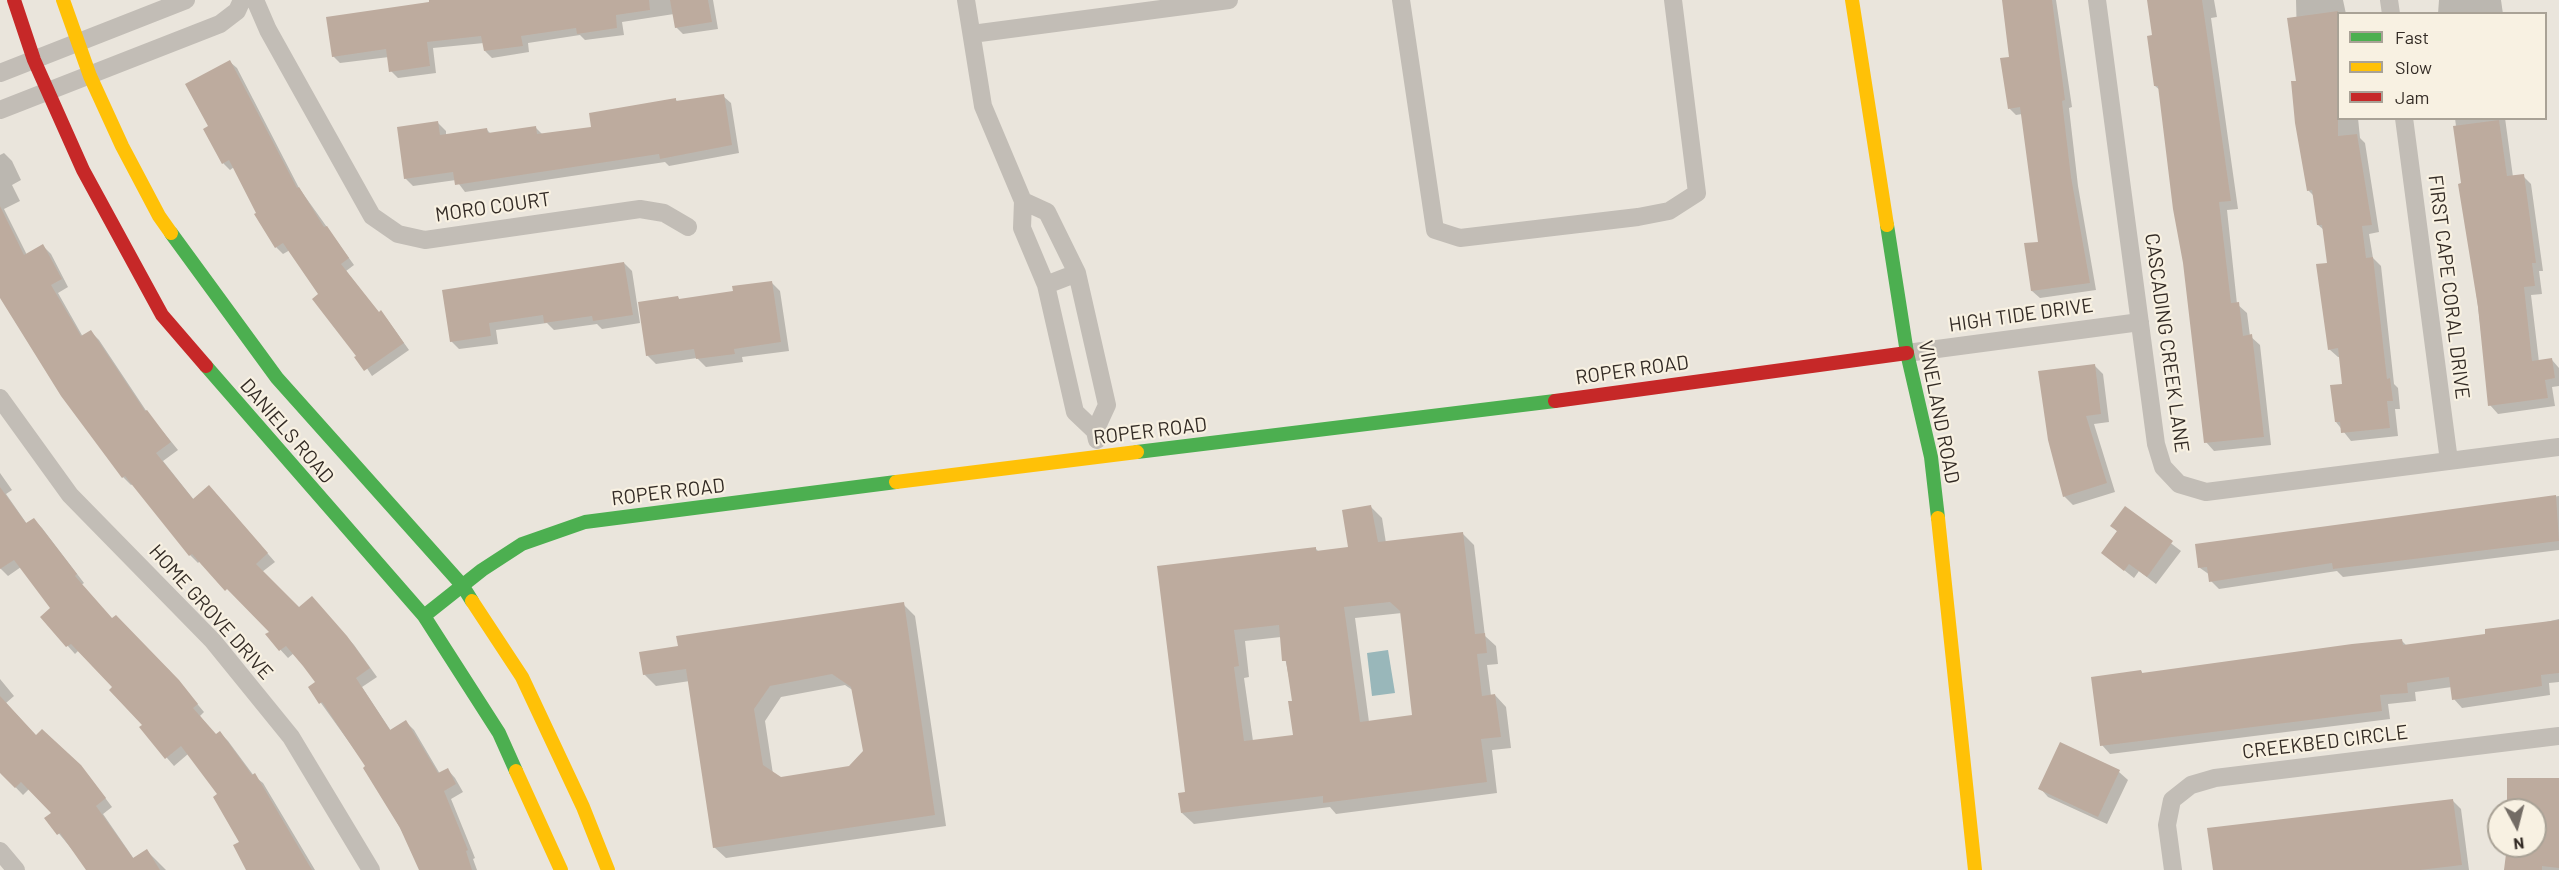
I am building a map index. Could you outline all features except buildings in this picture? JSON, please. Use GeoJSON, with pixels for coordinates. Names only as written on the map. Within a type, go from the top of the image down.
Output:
{"type":"FeatureCollection","features":[{"type":"Feature","properties":{"kind":"main road","name":"DANIELS ROAD"},"geometry":{"type":"LineString","coordinates":[[14,0],[34,60],[83,170],[162,315],[231,398],[424,616],[500,733],[561,870]]}},
{"type":"Feature","properties":{"kind":"main road","name":"DANIELS ROAD"},"geometry":{"type":"LineString","coordinates":[[63,0],[90,76],[122,146],[159,216],[277,378],[462,585],[522,677],[583,807],[608,870]]}},
{"type":"Feature","properties":{"kind":"main road","name":"VINELAND ROAD"},"geometry":{"type":"LineString","coordinates":[[1852,0],[1907,353],[1931,457],[1975,870]]}},
{"type":"Feature","properties":{"kind":"main road","name":"ROPER ROAD"},"geometry":{"type":"LineString","coordinates":[[424,616],[462,585],[522,544],[585,522],[1099,456],[1484,411],[1907,353]]}},
{"type":"Feature","properties":{"kind":"street"},"geometry":{"type":"LineString","coordinates":[[0,73],[186,0]]}},
{"type":"Feature","properties":{"kind":"street"},"geometry":{"type":"LineString","coordinates":[[0,110],[220,24],[237,11],[242,0]]}},
{"type":"Feature","properties":{"kind":"street","name":"MORO COURT"},"geometry":{"type":"LineString","coordinates":[[255,0],[268,30],[372,216],[398,234],[425,240],[640,209],[664,213],[688,227]]}},
{"type":"Feature","properties":{"kind":"street"},"geometry":{"type":"LineString","coordinates":[[966,0],[983,106],[1023,201],[1022,228],[1046,285],[1075,412],[1095,431]]}},
{"type":"Feature","properties":{"kind":"street"},"geometry":{"type":"LineString","coordinates":[[972,34],[1229,0]]}},
{"type":"Feature","properties":{"kind":"street"},"geometry":{"type":"LineString","coordinates":[[1401,0],[1435,230],[1460,238],[1638,217],[1669,211],[1697,193],[1673,0]]}},
{"type":"Feature","properties":{"kind":"street","name":"CASCADING CREEK LANE"},"geometry":{"type":"LineString","coordinates":[[2097,0],[2156,444],[2163,467],[2179,484],[2206,492],[2559,447]]}},
{"type":"Feature","properties":{"kind":"street","name":"FIRST CAPE CORAL DRIVE"},"geometry":{"type":"LineString","coordinates":[[2404,120],[2449,461]]}},
{"type":"Feature","properties":{"kind":"street"},"geometry":{"type":"LineString","coordinates":[[1023,201],[1047,212],[1077,273],[1107,405],[1095,431],[1099,456]]}},
{"type":"Feature","properties":{"kind":"street"},"geometry":{"type":"LineString","coordinates":[[1046,285],[1077,273]]}},
{"type":"Feature","properties":{"kind":"street","name":"HIGH TIDE DRIVE"},"geometry":{"type":"LineString","coordinates":[[1907,353],[2140,322]]}},
{"type":"Feature","properties":{"kind":"street","name":"HOME GROVE DRIVE"},"geometry":{"type":"LineString","coordinates":[[0,398],[70,495],[213,642],[291,737],[371,870]]}},
{"type":"Feature","properties":{"kind":"street","name":"CREEKBED CIRCLE"},"geometry":{"type":"LineString","coordinates":[[2173,870],[2167,825],[2172,800],[2191,785],[2215,778],[2559,736]]}},
{"type":"Feature","properties":{"kind":"street"},"geometry":{"type":"LineString","coordinates":[[0,851],[16,870]]}},
{"type":"Feature","properties":{"kind":"water"},"geometry":{"type":"Polygon","coordinates":[[[1388,650],[1395,693],[1372,696],[1367,653],[1388,650]]]}},
{"type":"Feature","properties":{"kind":"traffic: fast"},"geometry":{"type":"LineString","coordinates":[[1887,225],[1907,353],[1931,457],[1938,518]]}},
{"type":"Feature","properties":{"kind":"traffic: fast"},"geometry":{"type":"LineString","coordinates":[[171,233],[277,378],[462,585],[472,601]]}},
{"type":"Feature","properties":{"kind":"traffic: fast"},"geometry":{"type":"LineString","coordinates":[[206,366],[424,616],[499,733],[516,771]]}},
{"type":"Feature","properties":{"kind":"traffic: fast"},"geometry":{"type":"LineString","coordinates":[[1137,452],[1555,401]]}},
{"type":"Feature","properties":{"kind":"traffic: fast"},"geometry":{"type":"LineString","coordinates":[[424,616],[482,570],[522,544],[585,522],[896,482]]}},
{"type":"Feature","properties":{"kind":"traffic: slow"},"geometry":{"type":"LineString","coordinates":[[63,0],[90,76],[122,146],[159,216],[171,233]]}},
{"type":"Feature","properties":{"kind":"traffic: slow"},"geometry":{"type":"LineString","coordinates":[[1852,0],[1887,225]]}},
{"type":"Feature","properties":{"kind":"traffic: slow"},"geometry":{"type":"LineString","coordinates":[[896,482],[1137,452]]}},
{"type":"Feature","properties":{"kind":"traffic: slow"},"geometry":{"type":"LineString","coordinates":[[1938,518],[1975,870]]}},
{"type":"Feature","properties":{"kind":"traffic: slow"},"geometry":{"type":"LineString","coordinates":[[472,601],[522,677],[583,807],[608,870]]}},
{"type":"Feature","properties":{"kind":"traffic: slow"},"geometry":{"type":"LineString","coordinates":[[516,771],[561,870]]}},
{"type":"Feature","properties":{"kind":"traffic: jam"},"geometry":{"type":"LineString","coordinates":[[14,0],[34,60],[83,170],[162,315],[206,366]]}},
{"type":"Feature","properties":{"kind":"traffic: jam"},"geometry":{"type":"LineString","coordinates":[[1555,401],[1907,353]]}}]}
